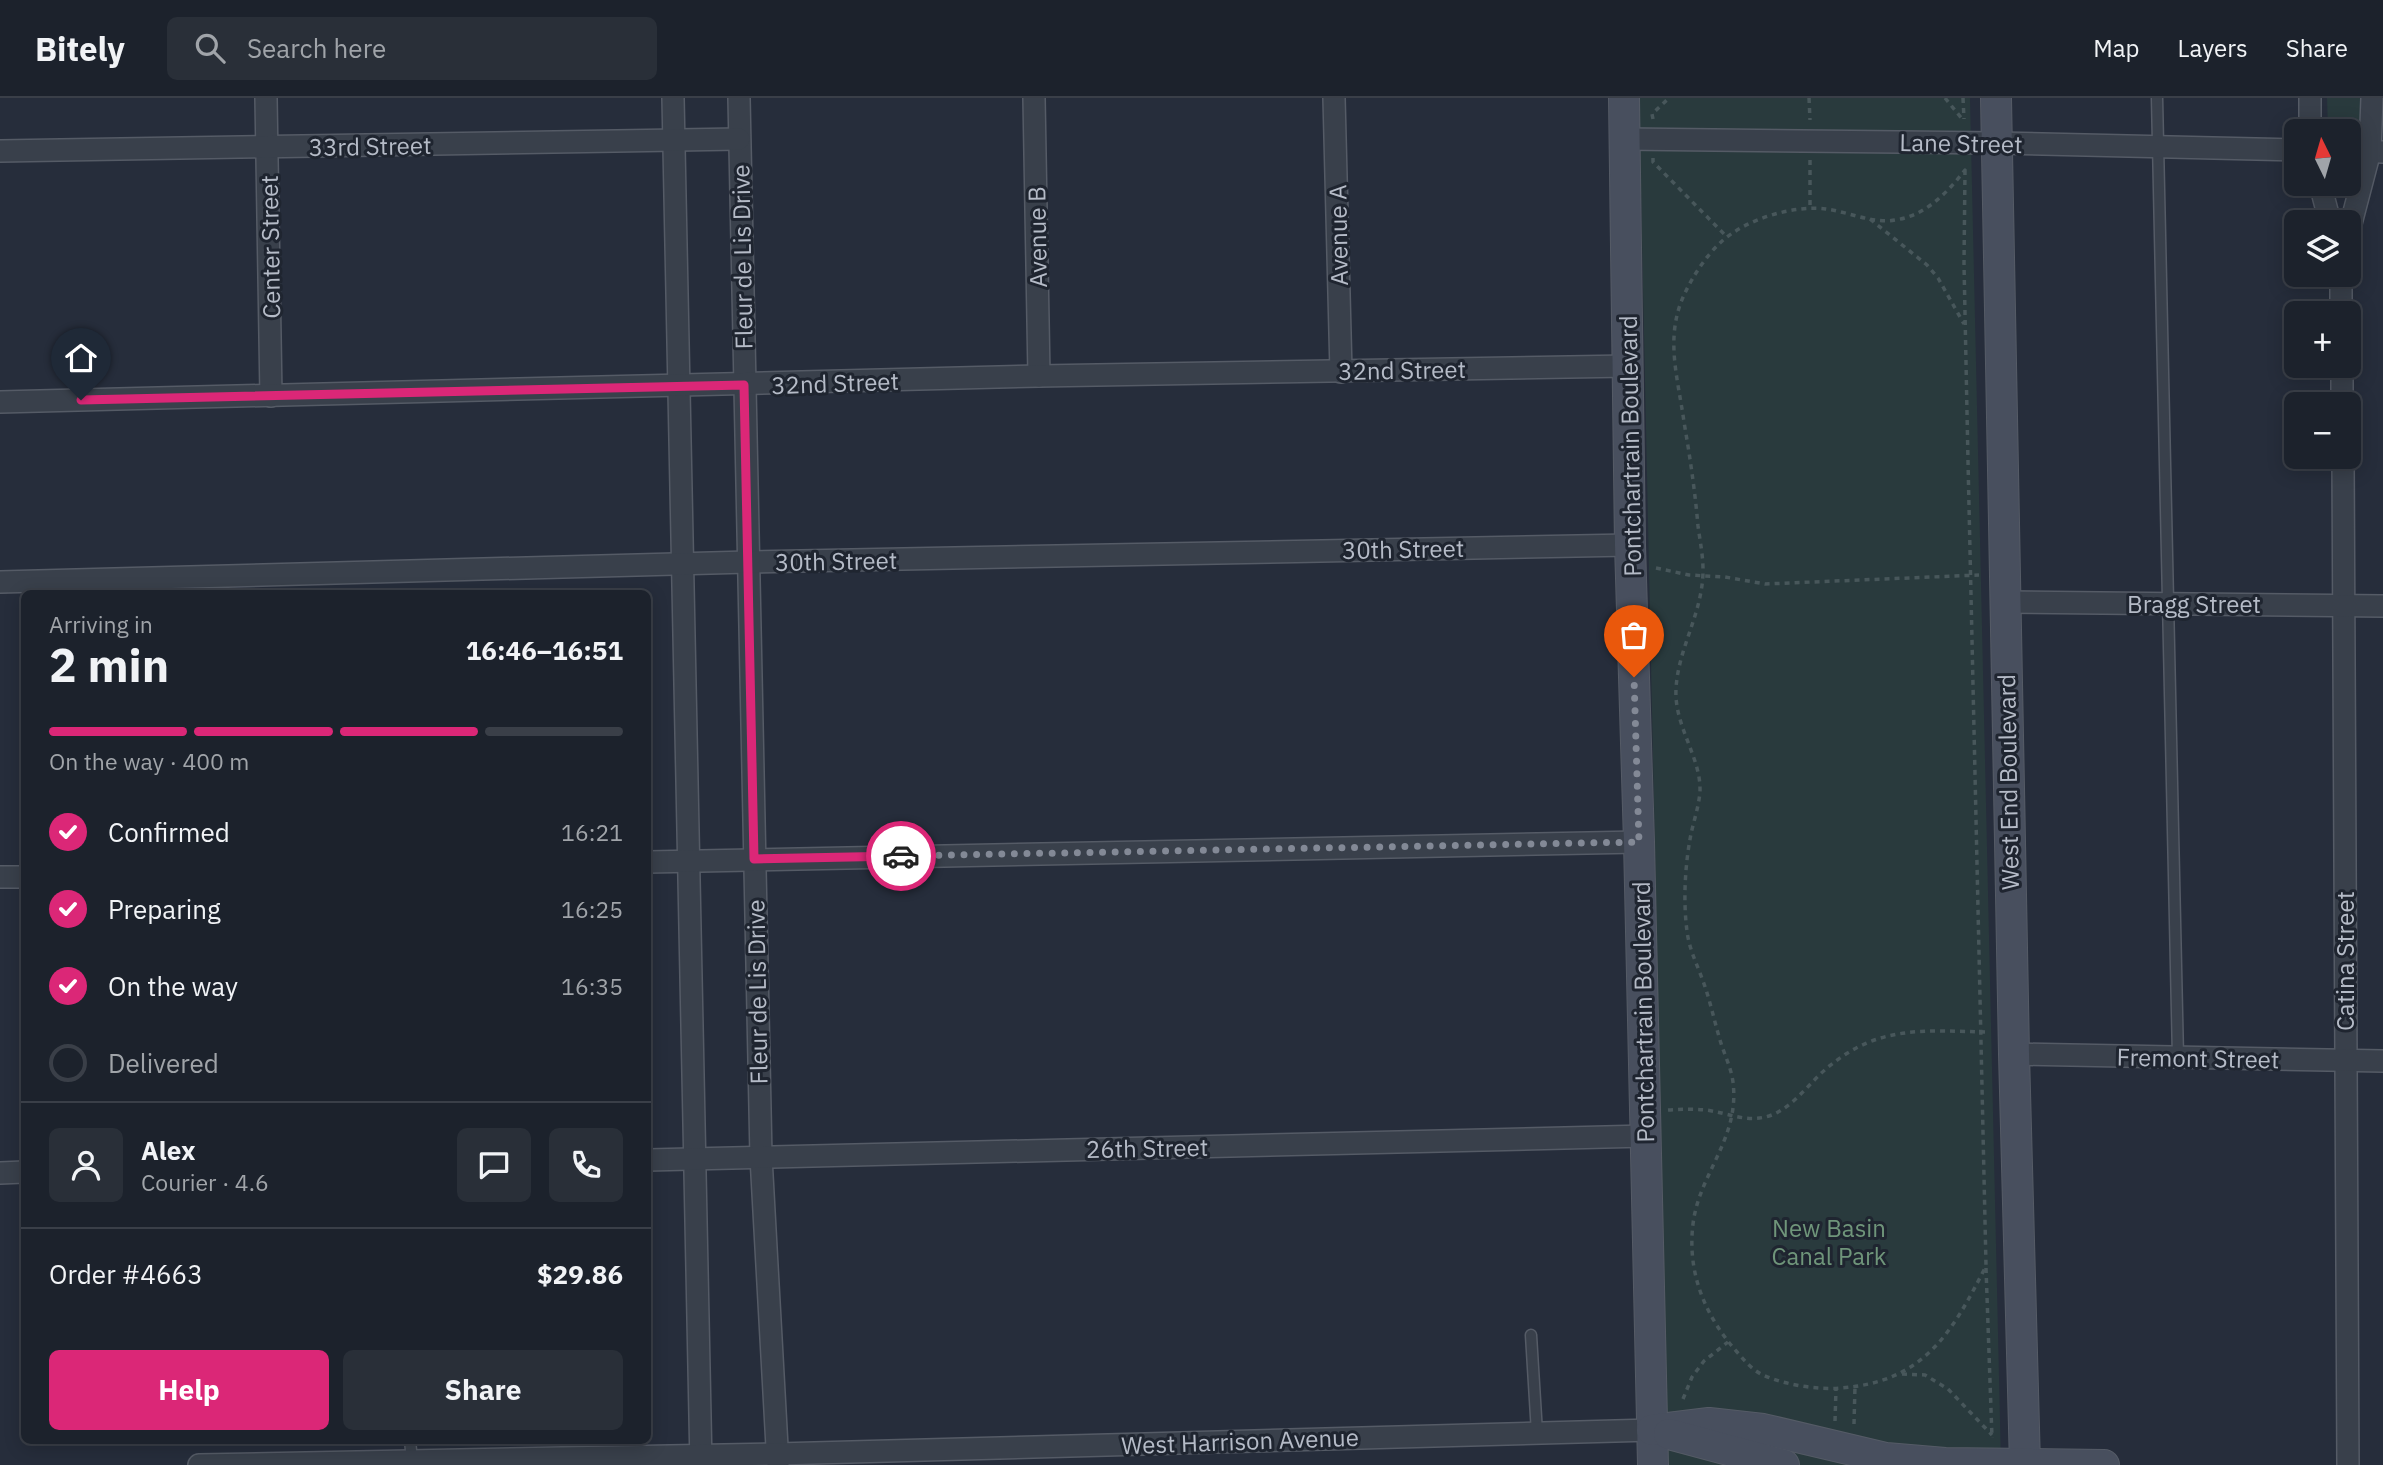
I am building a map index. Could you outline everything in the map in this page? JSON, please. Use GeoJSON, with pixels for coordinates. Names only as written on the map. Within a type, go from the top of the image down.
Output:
{"type":"FeatureCollection","features":[{"type":"Feature","properties":{"kind":"main road","name":"Pontchartrain Boulevard"},"geometry":{"type":"LineString","coordinates":[[1624,98],[1631,555],[1653,1465]]}},
{"type":"Feature","properties":{"kind":"main road","name":"West End Boulevard"},"geometry":{"type":"LineString","coordinates":[[1996,98],[2004,588],[2025,1464]]}},
{"type":"Feature","properties":{"kind":"main road"},"geometry":{"type":"LineString","coordinates":[[1652,1430],[1709,1423],[1763,1429],[1886,1458],[1945,1463],[2104,1465]]}},
{"type":"Feature","properties":{"kind":"main road"},"geometry":{"type":"LineString","coordinates":[[1652,1430],[1784,1465]]}},
{"type":"Feature","properties":{"kind":"street","name":"Center Street"},"geometry":{"type":"LineString","coordinates":[[266,98],[271,396]]}},
{"type":"Feature","properties":{"kind":"street"},"geometry":{"type":"LineString","coordinates":[[673,98],[701,1460]]}},
{"type":"Feature","properties":{"kind":"street","name":"Fleur de Lis Drive"},"geometry":{"type":"LineString","coordinates":[[738,98],[761,1157],[777,1459]]}},
{"type":"Feature","properties":{"kind":"street","name":"Avenue B"},"geometry":{"type":"LineString","coordinates":[[1034,98],[1039,376]]}},
{"type":"Feature","properties":{"kind":"street","name":"Avenue A"},"geometry":{"type":"LineString","coordinates":[[1334,98],[1341,372]]}},
{"type":"Feature","properties":{"kind":"street"},"geometry":{"type":"LineString","coordinates":[[2310,98],[2310,119]]}},
{"type":"Feature","properties":{"kind":"street"},"geometry":{"type":"LineString","coordinates":[[2357,210],[2377,151],[2372,98]]}},
{"type":"Feature","properties":{"kind":"street","name":"33rd Street"},"geometry":{"type":"LineString","coordinates":[[0,151],[740,139]]}},
{"type":"Feature","properties":{"kind":"street","name":"Lane Street"},"geometry":{"type":"LineString","coordinates":[[1625,139],[2284,150]]}},
{"type":"Feature","properties":{"kind":"street","name":"32nd Street"},"geometry":{"type":"LineString","coordinates":[[0,402],[1039,376],[1629,366]]}},
{"type":"Feature","properties":{"kind":"street","name":"Catina Street"},"geometry":{"type":"LineString","coordinates":[[2343,469],[2348,1465]]}},
{"type":"Feature","properties":{"kind":"street","name":"30th Street"},"geometry":{"type":"LineString","coordinates":[[0,582],[748,562],[1631,555]]}},
{"type":"Feature","properties":{"kind":"street","name":"Bragg Street"},"geometry":{"type":"LineString","coordinates":[[2004,588],[2167,604],[2383,606]]}},
{"type":"Feature","properties":{"kind":"street"},"geometry":{"type":"LineString","coordinates":[[651,862],[1639,842]]}},
{"type":"Feature","properties":{"kind":"street"},"geometry":{"type":"LineString","coordinates":[[0,877],[21,877]]}},
{"type":"Feature","properties":{"kind":"street","name":"Fremont Street"},"geometry":{"type":"LineString","coordinates":[[2014,1044],[2178,1058],[2383,1061]]}},
{"type":"Feature","properties":{"kind":"street","name":"26th Street"},"geometry":{"type":"LineString","coordinates":[[651,1160],[1646,1124]]}},
{"type":"Feature","properties":{"kind":"street"},"geometry":{"type":"LineString","coordinates":[[0,1172],[21,1172]]}},
{"type":"Feature","properties":{"kind":"street","name":"West Harrison Avenue"},"geometry":{"type":"LineString","coordinates":[[199,1465],[411,1450],[701,1460],[777,1459],[1652,1430]]}},
{"type":"Feature","properties":{"kind":"lane"},"geometry":{"type":"LineString","coordinates":[[2157,98],[2178,1058]]}},
{"type":"Feature","properties":{"kind":"lane"},"geometry":{"type":"LineString","coordinates":[[1531,1335],[1537,1433]]}},
{"type":"Feature","properties":{"kind":"path"},"geometry":{"type":"LineString","coordinates":[[1653,118],[1653,114],[1669,98]]}},
{"type":"Feature","properties":{"kind":"path"},"geometry":{"type":"LineString","coordinates":[[1653,162],[1727,237]]}},
{"type":"Feature","properties":{"kind":"path"},"geometry":{"type":"LineString","coordinates":[[1900,1374],[1925,1375],[1948,1389],[1992,1435],[1970,575],[1965,170],[1947,191],[1920,213],[1892,221],[1823,208],[1795,210],[1765,217],[1727,237],[1708,257],[1683,296],[1675,324],[1675,374],[1696,498],[1703,576],[1697,615],[1678,673],[1676,690],[1680,726],[1700,789],[1688,851],[1686,925],[1689,947],[1703,981],[1733,1081],[1732,1115],[1726,1141],[1698,1204],[1693,1222],[1692,1259],[1707,1312],[1748,1365],[1762,1374],[1792,1383],[1836,1388],[1855,1386],[1900,1374],[1940,1344],[1986,1266]]}},
{"type":"Feature","properties":{"kind":"path"},"geometry":{"type":"LineString","coordinates":[[1868,218],[1927,265],[1938,278],[1965,325]]}},
{"type":"Feature","properties":{"kind":"path"},"geometry":{"type":"LineString","coordinates":[[1631,555],[1703,576],[1765,584],[1970,575],[2004,588]]}},
{"type":"Feature","properties":{"kind":"path"},"geometry":{"type":"LineString","coordinates":[[1646,1124],[1695,1110],[1742,1119],[1777,1112],[1842,1056],[1871,1040],[1914,1032],[1981,1032],[2014,1044]]}},
{"type":"Feature","properties":{"kind":"path"},"geometry":{"type":"LineString","coordinates":[[1651,1400],[1684,1399],[1697,1369],[1728,1342]]}},
{"type":"Feature","properties":{"kind":"path"},"geometry":{"type":"LineString","coordinates":[[1854,1426],[1855,1386]]}},
{"type":"Feature","properties":{"kind":"path"},"geometry":{"type":"LineString","coordinates":[[1835,1421],[1836,1388]]}},
{"type":"Feature","properties":{"kind":"green space","name":"New Basin Canal Park"},"geometry":{"type":"Polygon","coordinates":[[[1639,98],[1970,98],[2001,1465],[1668,1465],[1639,98]]]}},
{"type":"Feature","properties":{"kind":"green space"},"geometry":{"type":"Polygon","coordinates":[[[2327,98],[2361,98],[2360,119],[2328,119],[2327,98]]]}},
{"type":"Feature","properties":{"kind":"way so far"},"geometry":{"type":"LineString","coordinates":[[901,856],[1639,842],[1634,677]]}},
{"type":"Feature","properties":{"kind":"route"},"geometry":{"type":"LineString","coordinates":[[81,400],[744,385],[754,859],[901,856]]}}]}
